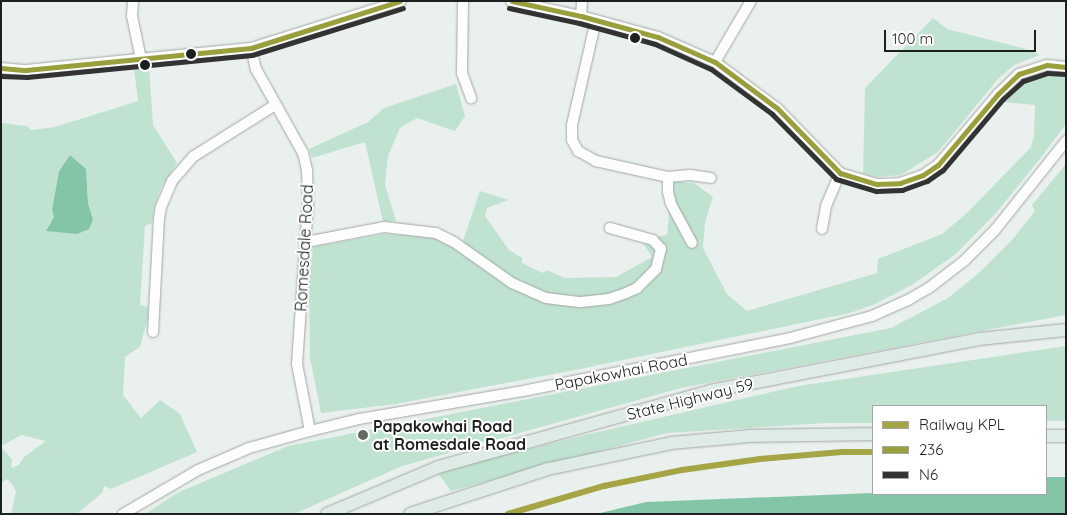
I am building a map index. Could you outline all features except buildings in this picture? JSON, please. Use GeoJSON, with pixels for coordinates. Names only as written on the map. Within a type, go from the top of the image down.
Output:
{"type":"FeatureCollection","features":[{"type":"Feature","properties":{"kind":"main road","name":"State Highway 59"},"geometry":{"type":"LineString","coordinates":[[326,514],[438,466],[710,391],[979,340],[1066,330]]}},
{"type":"Feature","properties":{"kind":"main road"},"geometry":{"type":"LineString","coordinates":[[410,514],[548,469],[671,442],[750,436],[872,434]]}},
{"type":"Feature","properties":{"kind":"main road"},"geometry":{"type":"LineString","coordinates":[[1047,436],[1066,436]]}},
{"type":"Feature","properties":{"kind":"street"},"geometry":{"type":"LineString","coordinates":[[133,1],[132,16],[141,59]]}},
{"type":"Feature","properties":{"kind":"street"},"geometry":{"type":"LineString","coordinates":[[1,68],[26,70],[251,48],[366,6],[401,1]]}},
{"type":"Feature","properties":{"kind":"street"},"geometry":{"type":"LineString","coordinates":[[463,1],[462,73],[471,98]]}},
{"type":"Feature","properties":{"kind":"street"},"geometry":{"type":"LineString","coordinates":[[511,1],[581,16],[658,37],[715,62],[777,108],[840,173],[855,179],[889,185],[923,174],[938,165],[998,94],[1020,74],[1047,65],[1066,67]]}},
{"type":"Feature","properties":{"kind":"street"},"geometry":{"type":"LineString","coordinates":[[581,16],[582,1]]}},
{"type":"Feature","properties":{"kind":"street"},"geometry":{"type":"LineString","coordinates":[[715,62],[751,1]]}},
{"type":"Feature","properties":{"kind":"street"},"geometry":{"type":"LineString","coordinates":[[596,20],[572,125],[572,140],[578,151],[596,161],[668,177],[690,175],[711,178]]}},
{"type":"Feature","properties":{"kind":"street","name":"Romesdale Road"},"geometry":{"type":"LineString","coordinates":[[251,48],[256,69],[303,153],[307,170],[306,242],[297,364],[310,431]]}},
{"type":"Feature","properties":{"kind":"street"},"geometry":{"type":"LineString","coordinates":[[153,332],[159,219],[161,207],[172,182],[198,153],[275,105]]}},
{"type":"Feature","properties":{"kind":"street","name":"Papakowhai Road"},"geometry":{"type":"LineString","coordinates":[[123,514],[198,470],[249,448],[310,431],[359,419],[547,386],[790,338],[872,316],[922,292],[964,261],[995,230],[1066,141]]}},
{"type":"Feature","properties":{"kind":"street"},"geometry":{"type":"LineString","coordinates":[[822,229],[826,206],[840,173]]}},
{"type":"Feature","properties":{"kind":"street"},"geometry":{"type":"LineString","coordinates":[[668,177],[668,192],[671,204],[692,243]]}},
{"type":"Feature","properties":{"kind":"street"},"geometry":{"type":"LineString","coordinates":[[306,242],[384,227],[436,233],[454,242],[512,283],[546,298],[581,302],[609,298],[626,293],[637,288],[656,270],[661,249],[653,240],[610,228]]}},
{"type":"Feature","properties":{"kind":"shaded area"},"geometry":{"type":"Polygon","coordinates":[[[933,18],[947,29],[1026,49],[1040,55],[1014,65],[998,79],[938,152],[901,175],[875,177],[863,174],[865,88],[933,18]]]}},
{"type":"Feature","properties":{"kind":"shaded area"},"geometry":{"type":"Polygon","coordinates":[[[149,66],[153,125],[177,163],[161,188],[154,207],[152,223],[145,226],[140,305],[148,307],[148,317],[140,347],[125,357],[123,395],[141,418],[160,400],[180,414],[197,452],[111,489],[104,486],[102,493],[77,514],[11,514],[16,492],[13,485],[7,479],[1,483],[1,447],[12,459],[11,468],[19,465],[24,457],[46,441],[22,435],[1,446],[1,123],[27,126],[31,130],[55,127],[138,101],[134,68],[149,66]],[[70,155],[59,171],[52,210],[54,217],[46,231],[93,221],[88,203],[86,169],[70,155]]]}},
{"type":"Feature","properties":{"kind":"shaded area"},"geometry":{"type":"Polygon","coordinates":[[[1053,74],[1066,77],[1066,124],[1040,159],[996,213],[956,254],[912,285],[873,305],[850,313],[575,370],[396,404],[321,413],[310,358],[309,287],[313,247],[384,234],[436,237],[462,244],[480,191],[508,200],[487,208],[485,216],[509,250],[522,258],[522,263],[543,273],[547,270],[564,278],[616,277],[652,257],[641,240],[667,235],[672,181],[694,183],[713,197],[705,222],[703,248],[727,294],[747,311],[877,273],[878,259],[942,234],[967,213],[1031,147],[1034,136],[1035,105],[1003,102],[1022,83],[1053,74]]]}},
{"type":"Feature","properties":{"kind":"shaded area"},"geometry":{"type":"Polygon","coordinates":[[[456,84],[465,116],[455,131],[417,118],[400,128],[388,156],[385,185],[396,221],[383,222],[365,142],[312,158],[309,149],[368,122],[384,108],[456,84]]]}},
{"type":"Feature","properties":{"kind":"shaded area"},"geometry":{"type":"Polygon","coordinates":[[[70,155],[86,169],[88,203],[93,220],[89,229],[77,234],[46,231],[54,217],[52,210],[59,171],[70,155]]]}},
{"type":"Feature","properties":{"kind":"shaded area"},"geometry":{"type":"Polygon","coordinates":[[[1066,164],[1066,315],[681,388],[402,466],[294,514],[145,514],[179,492],[288,446],[891,328],[948,298],[980,272],[1012,240],[1035,211],[1032,205],[1066,164]]]}},
{"type":"Feature","properties":{"kind":"shaded area"},"geometry":{"type":"Polygon","coordinates":[[[1066,346],[1066,421],[1047,421],[1047,405],[872,405],[872,423],[827,423],[667,433],[451,491],[437,472],[585,435],[798,386],[1066,346]]]}},
{"type":"Feature","properties":{"kind":"shaded area"},"geometry":{"type":"Polygon","coordinates":[[[1047,477],[1066,477],[1066,514],[596,514],[646,502],[872,493],[872,495],[1047,495],[1047,477]]]}},
{"type":"Feature","properties":{"kind":"rail line","name":"KPL"},"geometry":{"type":"LineString","coordinates":[[508,514],[604,486],[682,470],[760,459],[842,452],[872,452]]}},
{"type":"Feature","properties":{"kind":"transit line","name":"236"},"geometry":{"type":"LineString","coordinates":[[1,68],[26,70],[251,48],[400,1]]}},
{"type":"Feature","properties":{"kind":"transit line","name":"236"},"geometry":{"type":"LineString","coordinates":[[512,1],[581,16],[658,37],[715,62],[777,108],[840,173],[877,184],[900,183],[923,175],[938,165],[998,94],[1019,74],[1047,65],[1066,67]]}},
{"type":"Feature","properties":{"kind":"transit line","name":"N6"},"geometry":{"type":"LineString","coordinates":[[1,76],[27,77],[252,55],[403,8]]}},
{"type":"Feature","properties":{"kind":"transit line","name":"N6"},"geometry":{"type":"LineString","coordinates":[[509,8],[579,23],[655,44],[711,69],[772,114],[836,179],[876,191],[902,190],[927,181],[943,170],[1003,99],[1023,81],[1048,73],[1065,74]]}},
{"type":"Feature","properties":{"kind":"place","name":"Papakowhai Road at Romesdale Road"},"geometry":{"type":"Point","coordinates":[363,435]}}]}
